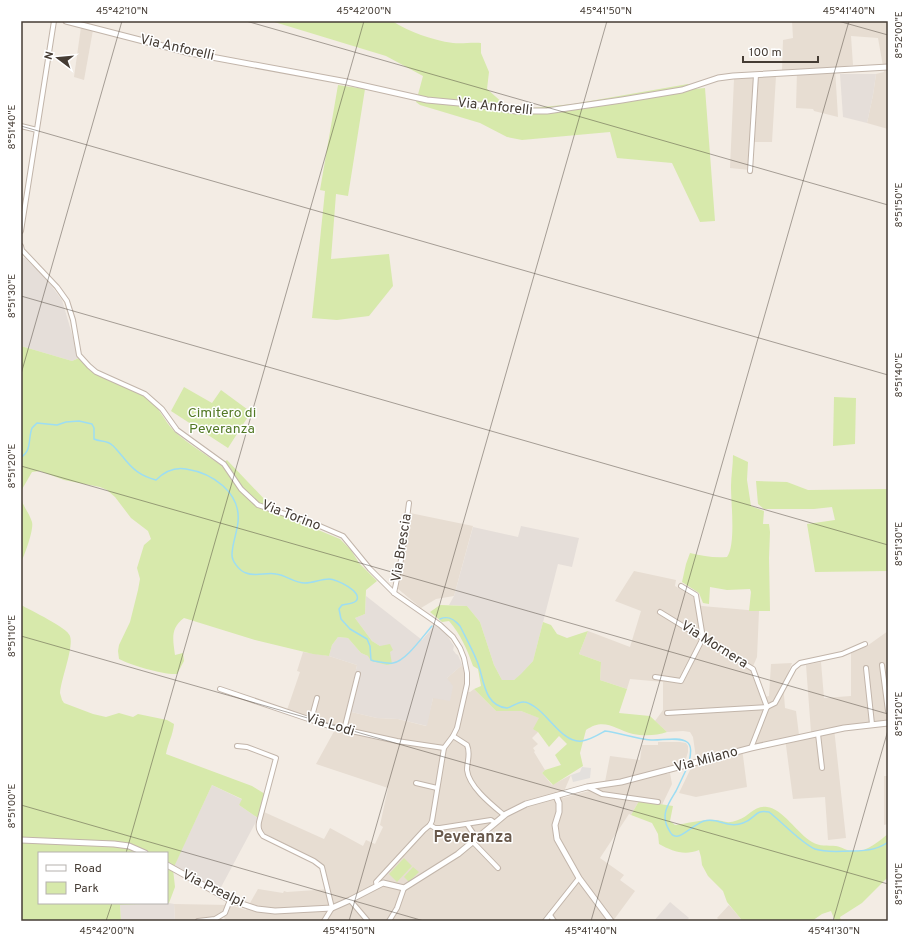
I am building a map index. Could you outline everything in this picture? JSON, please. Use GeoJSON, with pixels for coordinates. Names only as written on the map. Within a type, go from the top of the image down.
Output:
{"type":"FeatureCollection","features":[{"type":"Feature","properties":{"kind":"street"},"geometry":{"type":"LineString","coordinates":[[21,231],[54,21]]}},
{"type":"Feature","properties":{"kind":"street","name":"Via Anforelli"},"geometry":{"type":"LineString","coordinates":[[66,21],[190,53],[347,82],[427,100],[480,105],[516,111],[547,111],[622,100],[682,90],[718,78],[888,67]]}},
{"type":"Feature","properties":{"kind":"street"},"geometry":{"type":"LineString","coordinates":[[750,171],[756,75]]}},
{"type":"Feature","properties":{"kind":"street"},"geometry":{"type":"LineString","coordinates":[[21,126],[37,130]]}},
{"type":"Feature","properties":{"kind":"street","name":"Via Torino"},"geometry":{"type":"LineString","coordinates":[[21,246],[22,250],[64,295],[70,308],[79,355],[89,366],[96,372],[145,394],[162,409],[177,430],[224,464],[241,489],[258,505],[315,524],[343,536],[370,569],[394,593],[440,625],[452,637],[460,648],[467,673],[467,684],[453,736]]}},
{"type":"Feature","properties":{"kind":"street","name":"Via Brescia"},"geometry":{"type":"LineString","coordinates":[[394,593],[402,555],[409,504]]}},
{"type":"Feature","properties":{"kind":"street"},"geometry":{"type":"LineString","coordinates":[[654,678],[681,681],[703,638],[696,595],[681,586]]}},
{"type":"Feature","properties":{"kind":"street","name":"Via Mornera"},"geometry":{"type":"LineString","coordinates":[[660,612],[753,669],[767,707]]}},
{"type":"Feature","properties":{"kind":"street"},"geometry":{"type":"LineString","coordinates":[[667,713],[767,707],[775,703],[794,668],[800,663],[842,654],[865,644]]}},
{"type":"Feature","properties":{"kind":"street"},"geometry":{"type":"LineString","coordinates":[[882,665],[888,711]]}},
{"type":"Feature","properties":{"kind":"street"},"geometry":{"type":"LineString","coordinates":[[866,668],[872,724]]}},
{"type":"Feature","properties":{"kind":"street"},"geometry":{"type":"LineString","coordinates":[[344,730],[358,674]]}},
{"type":"Feature","properties":{"kind":"street","name":"Via Lodi"},"geometry":{"type":"LineString","coordinates":[[220,689],[344,730],[397,741],[444,748]]}},
{"type":"Feature","properties":{"kind":"street"},"geometry":{"type":"LineString","coordinates":[[311,720],[317,698]]}},
{"type":"Feature","properties":{"kind":"street"},"geometry":{"type":"LineString","coordinates":[[751,748],[767,707]]}},
{"type":"Feature","properties":{"kind":"street","name":"Via Milano"},"geometry":{"type":"LineString","coordinates":[[404,888],[458,854],[504,815],[526,804],[588,787],[621,782],[751,748],[844,728],[888,723]]}},
{"type":"Feature","properties":{"kind":"street"},"geometry":{"type":"LineString","coordinates":[[818,734],[822,768]]}},
{"type":"Feature","properties":{"kind":"street"},"geometry":{"type":"LineString","coordinates":[[377,886],[376,882],[430,825],[432,821],[444,748],[453,736],[467,745],[469,756],[467,768],[468,774],[477,789],[504,815]]}},
{"type":"Feature","properties":{"kind":"street"},"geometry":{"type":"LineString","coordinates":[[237,746],[247,747],[276,758],[258,822],[260,832],[263,836],[314,861],[322,868],[332,908]]}},
{"type":"Feature","properties":{"kind":"street"},"geometry":{"type":"LineString","coordinates":[[416,783],[437,788]]}},
{"type":"Feature","properties":{"kind":"street"},"geometry":{"type":"LineString","coordinates":[[588,787],[602,794],[658,802]]}},
{"type":"Feature","properties":{"kind":"street"},"geometry":{"type":"LineString","coordinates":[[556,796],[559,803],[560,812],[556,825],[557,839],[579,878],[611,921]]}},
{"type":"Feature","properties":{"kind":"street"},"geometry":{"type":"LineString","coordinates":[[430,825],[435,828],[440,828],[491,820],[495,823]]}},
{"type":"Feature","properties":{"kind":"street"},"geometry":{"type":"LineString","coordinates":[[467,824],[475,841],[498,868]]}},
{"type":"Feature","properties":{"kind":"street"},"geometry":{"type":"LineString","coordinates":[[21,840],[114,844],[128,846],[143,852]]}},
{"type":"Feature","properties":{"kind":"street","name":"Via Prealpi"},"geometry":{"type":"LineString","coordinates":[[168,866],[230,900],[257,909],[275,911],[332,908]]}},
{"type":"Feature","properties":{"kind":"street"},"geometry":{"type":"LineString","coordinates":[[545,921],[579,878]]}},
{"type":"Feature","properties":{"kind":"street"},"geometry":{"type":"LineString","coordinates":[[324,921],[332,908],[383,883],[404,888],[397,908],[389,921]]}},
{"type":"Feature","properties":{"kind":"street"},"geometry":{"type":"LineString","coordinates":[[198,921],[215,919],[226,913],[230,900]]}},
{"type":"Feature","properties":{"kind":"street"},"geometry":{"type":"LineString","coordinates":[[350,900],[367,920]]}},
{"type":"Feature","properties":{"kind":"street"},"geometry":{"type":"LineString","coordinates":[[550,915],[554,921]]}},
{"type":"Feature","properties":{"kind":"shaded area"},"geometry":{"type":"Polygon","coordinates":[[[792,21],[888,21],[888,129],[867,123],[876,74],[884,72],[878,38],[851,36],[853,65],[835,68],[838,117],[814,111],[813,109],[796,108],[797,71],[782,71],[783,40],[793,38],[792,21]]]}},
{"type":"Feature","properties":{"kind":"shaded area"},"geometry":{"type":"Polygon","coordinates":[[[81,27],[93,30],[84,80],[74,77],[81,27]]]}},
{"type":"Feature","properties":{"kind":"shaded area"},"geometry":{"type":"Polygon","coordinates":[[[840,74],[876,74],[867,123],[843,117],[840,74]]]}},
{"type":"Feature","properties":{"kind":"shaded area"},"geometry":{"type":"Polygon","coordinates":[[[776,76],[772,142],[752,142],[750,170],[730,168],[734,79],[776,76]]]}},
{"type":"Feature","properties":{"kind":"shaded area"},"geometry":{"type":"Polygon","coordinates":[[[21,257],[25,258],[47,280],[62,300],[79,358],[72,361],[21,346],[21,257]]]}},
{"type":"Feature","properties":{"kind":"shaded area"},"geometry":{"type":"Polygon","coordinates":[[[410,513],[473,526],[454,596],[436,599],[421,608],[397,588],[410,513]]]}},
{"type":"Feature","properties":{"kind":"shaded area"},"geometry":{"type":"Polygon","coordinates":[[[521,526],[579,538],[572,567],[558,564],[533,661],[521,675],[514,680],[502,680],[494,665],[480,622],[467,606],[449,605],[454,596],[473,527],[518,537],[521,526]]]}},
{"type":"Feature","properties":{"kind":"shaded area"},"geometry":{"type":"Polygon","coordinates":[[[634,571],[676,580],[675,586],[693,597],[695,603],[702,606],[759,611],[757,657],[751,671],[761,698],[769,696],[771,664],[792,663],[785,681],[785,708],[796,711],[799,735],[811,732],[806,665],[821,662],[824,698],[851,696],[851,653],[867,646],[888,631],[888,721],[834,728],[846,838],[828,840],[825,797],[793,799],[785,738],[742,748],[747,787],[696,797],[679,793],[691,768],[697,765],[693,737],[690,732],[667,732],[655,721],[663,710],[663,682],[630,679],[627,689],[600,680],[601,662],[579,654],[588,631],[630,647],[641,611],[615,601],[634,571]]]}},
{"type":"Feature","properties":{"kind":"shaded area"},"geometry":{"type":"Polygon","coordinates":[[[366,596],[422,640],[436,624],[446,634],[454,646],[453,650],[458,655],[462,665],[447,678],[453,686],[450,701],[433,698],[427,726],[398,719],[377,718],[347,711],[357,665],[329,656],[332,645],[338,637],[348,638],[361,653],[368,656],[380,646],[372,641],[355,618],[365,614],[366,596]]]}},
{"type":"Feature","properties":{"kind":"shaded area"},"geometry":{"type":"Polygon","coordinates":[[[303,652],[329,656],[357,665],[347,711],[377,718],[398,719],[426,726],[433,698],[447,678],[462,665],[465,674],[464,691],[470,692],[474,689],[496,711],[521,711],[540,718],[538,732],[532,738],[538,744],[533,748],[535,751],[534,752],[545,770],[542,773],[552,785],[571,775],[563,798],[604,787],[610,756],[640,760],[642,745],[658,745],[658,742],[686,743],[688,746],[688,752],[685,762],[664,767],[667,774],[670,773],[672,784],[662,805],[639,801],[631,815],[629,814],[600,858],[624,875],[620,880],[635,891],[613,921],[227,921],[223,917],[220,921],[175,921],[174,904],[230,905],[246,910],[258,889],[283,893],[284,891],[330,889],[325,868],[313,859],[262,832],[260,826],[264,812],[324,839],[330,828],[363,846],[366,840],[375,844],[383,827],[380,825],[388,788],[316,764],[337,726],[287,710],[300,672],[297,671],[303,652]]]}},
{"type":"Feature","properties":{"kind":"shaded area"},"geometry":{"type":"Polygon","coordinates":[[[582,767],[591,768],[590,778],[573,782],[571,775],[580,772],[582,767]]]}},
{"type":"Feature","properties":{"kind":"shaded area"},"geometry":{"type":"Polygon","coordinates":[[[884,776],[888,776],[888,824],[884,825],[884,776]]]}},
{"type":"Feature","properties":{"kind":"shaded area"},"geometry":{"type":"Polygon","coordinates":[[[212,785],[243,800],[239,805],[258,818],[219,891],[174,866],[212,785]]]}},
{"type":"Feature","properties":{"kind":"shaded area"},"geometry":{"type":"Polygon","coordinates":[[[670,902],[689,918],[686,921],[654,921],[670,902]]]}},
{"type":"Feature","properties":{"kind":"shaded area"},"geometry":{"type":"Polygon","coordinates":[[[174,904],[175,921],[121,921],[120,905],[174,904]]]}},
{"type":"Feature","properties":{"kind":"shaded area"},"geometry":{"type":"Polygon","coordinates":[[[729,905],[741,921],[719,921],[717,918],[729,905]]]}},
{"type":"Feature","properties":{"kind":"green space"},"geometry":{"type":"Polygon","coordinates":[[[271,21],[392,21],[413,32],[437,40],[453,43],[481,43],[481,53],[489,72],[487,89],[504,104],[522,109],[573,104],[688,84],[694,89],[705,88],[715,221],[700,222],[672,163],[617,158],[610,132],[522,140],[507,137],[480,123],[420,105],[416,102],[423,76],[386,56],[271,21]]]}},
{"type":"Feature","properties":{"kind":"green space"},"geometry":{"type":"Polygon","coordinates":[[[338,85],[365,89],[348,196],[336,194],[331,259],[389,254],[393,286],[369,316],[337,320],[312,318],[325,191],[320,190],[338,85]]]}},
{"type":"Feature","properties":{"kind":"green space"},"geometry":{"type":"Polygon","coordinates":[[[21,346],[72,361],[79,358],[104,377],[146,397],[156,406],[174,431],[185,440],[221,465],[227,460],[267,502],[265,508],[340,539],[351,550],[359,563],[377,581],[366,590],[365,614],[355,618],[372,641],[380,646],[390,644],[393,650],[390,652],[392,664],[387,665],[371,661],[368,656],[361,653],[348,638],[338,637],[332,645],[329,656],[313,654],[255,640],[184,618],[174,630],[175,655],[183,653],[184,661],[177,674],[147,669],[119,659],[119,645],[130,622],[138,590],[140,579],[137,568],[144,545],[151,539],[148,531],[131,518],[115,497],[107,490],[100,487],[64,480],[40,471],[32,472],[21,491],[21,346]]]}},
{"type":"Feature","properties":{"kind":"green space","name":"Cimitero di Peveranza"},"geometry":{"type":"Polygon","coordinates":[[[184,387],[212,403],[221,390],[251,412],[228,448],[171,411],[184,387]]]}},
{"type":"Feature","properties":{"kind":"green space"},"geometry":{"type":"Polygon","coordinates":[[[834,397],[856,398],[855,444],[833,446],[834,397]]]}},
{"type":"Feature","properties":{"kind":"green space"},"geometry":{"type":"Polygon","coordinates":[[[733,455],[748,462],[747,480],[751,506],[764,511],[763,524],[769,524],[770,611],[749,611],[750,589],[727,590],[710,587],[709,604],[703,603],[699,593],[682,582],[690,553],[727,557],[730,551],[732,534],[731,486],[733,455]]]}},
{"type":"Feature","properties":{"kind":"green space"},"geometry":{"type":"Polygon","coordinates":[[[756,481],[787,482],[808,490],[888,489],[888,571],[815,572],[807,524],[835,520],[832,507],[814,509],[764,509],[758,504],[756,481]]]}},
{"type":"Feature","properties":{"kind":"green space"},"geometry":{"type":"Polygon","coordinates":[[[21,496],[31,518],[32,530],[21,562],[21,496]]]}},
{"type":"Feature","properties":{"kind":"green space"},"geometry":{"type":"Polygon","coordinates":[[[21,605],[63,628],[70,636],[71,641],[69,655],[60,693],[64,703],[93,714],[106,717],[119,713],[133,717],[138,714],[167,720],[174,724],[166,754],[252,786],[265,794],[258,818],[239,805],[242,799],[212,785],[173,869],[175,887],[169,903],[168,852],[38,852],[38,904],[142,904],[120,905],[121,921],[21,921],[21,605]]]}},
{"type":"Feature","properties":{"kind":"green space"},"geometry":{"type":"Polygon","coordinates":[[[440,605],[467,606],[480,622],[494,665],[502,680],[514,680],[533,661],[543,622],[551,625],[557,634],[567,638],[588,631],[579,654],[601,662],[600,680],[627,689],[619,713],[650,716],[667,732],[654,735],[641,735],[633,734],[610,725],[598,724],[592,726],[586,730],[580,753],[583,766],[553,785],[542,773],[545,770],[561,765],[555,755],[567,744],[559,736],[549,747],[538,732],[533,729],[539,718],[521,711],[496,711],[474,689],[481,686],[478,669],[473,666],[460,637],[449,621],[442,622],[430,612],[440,605]]]}},
{"type":"Feature","properties":{"kind":"green space"},"geometry":{"type":"Polygon","coordinates":[[[639,801],[673,806],[670,821],[675,825],[710,820],[730,822],[742,818],[755,809],[762,807],[773,808],[815,844],[836,846],[851,851],[863,850],[888,834],[888,877],[862,903],[840,917],[841,921],[835,921],[831,911],[822,914],[812,921],[741,921],[727,902],[723,891],[708,876],[702,865],[699,850],[683,853],[664,847],[659,844],[658,834],[652,823],[631,815],[639,801]]]}},
{"type":"Feature","properties":{"kind":"green space"},"geometry":{"type":"Polygon","coordinates":[[[404,858],[412,866],[397,882],[389,874],[404,858]]]}},
{"type":"Feature","properties":{"kind":"green space"},"geometry":{"type":"Polygon","coordinates":[[[413,867],[419,872],[409,882],[404,877],[413,867]]]}},
{"type":"Feature","properties":{"kind":"waterway"},"geometry":{"type":"LineString","coordinates":[[21,457],[27,451],[32,428],[37,423],[57,425],[66,422],[79,421],[92,424],[94,428],[94,439],[110,443],[134,469],[146,477],[156,480],[170,471],[186,469],[206,475],[223,486],[230,493],[238,511],[237,530],[232,558],[244,572],[253,575],[276,574],[301,583],[329,579],[343,584],[353,590],[357,597],[356,601],[342,605],[339,609],[341,619],[350,629],[367,639],[370,646],[371,660],[388,663],[398,661],[409,653],[432,626]]}},
{"type":"Feature","properties":{"kind":"waterway"},"geometry":{"type":"LineString","coordinates":[[440,619],[452,619],[460,626],[477,661],[486,690],[493,702],[499,706],[507,708],[520,702],[528,703],[540,711],[563,734],[575,741],[588,740],[605,731],[645,739],[684,740],[690,746],[691,752],[689,763]]}},
{"type":"Feature","properties":{"kind":"waterway"},"geometry":{"type":"LineString","coordinates":[[688,766],[665,814],[666,825],[673,836],[680,835],[704,821],[714,820],[732,825],[743,823],[758,813],[764,811],[769,812],[804,842],[815,849],[834,852],[858,851],[880,847],[888,842]]}},
{"type":"Feature","properties":{"kind":"district","name":"Peveranza"},"geometry":{"type":"Point","coordinates":[473,838]}}]}
